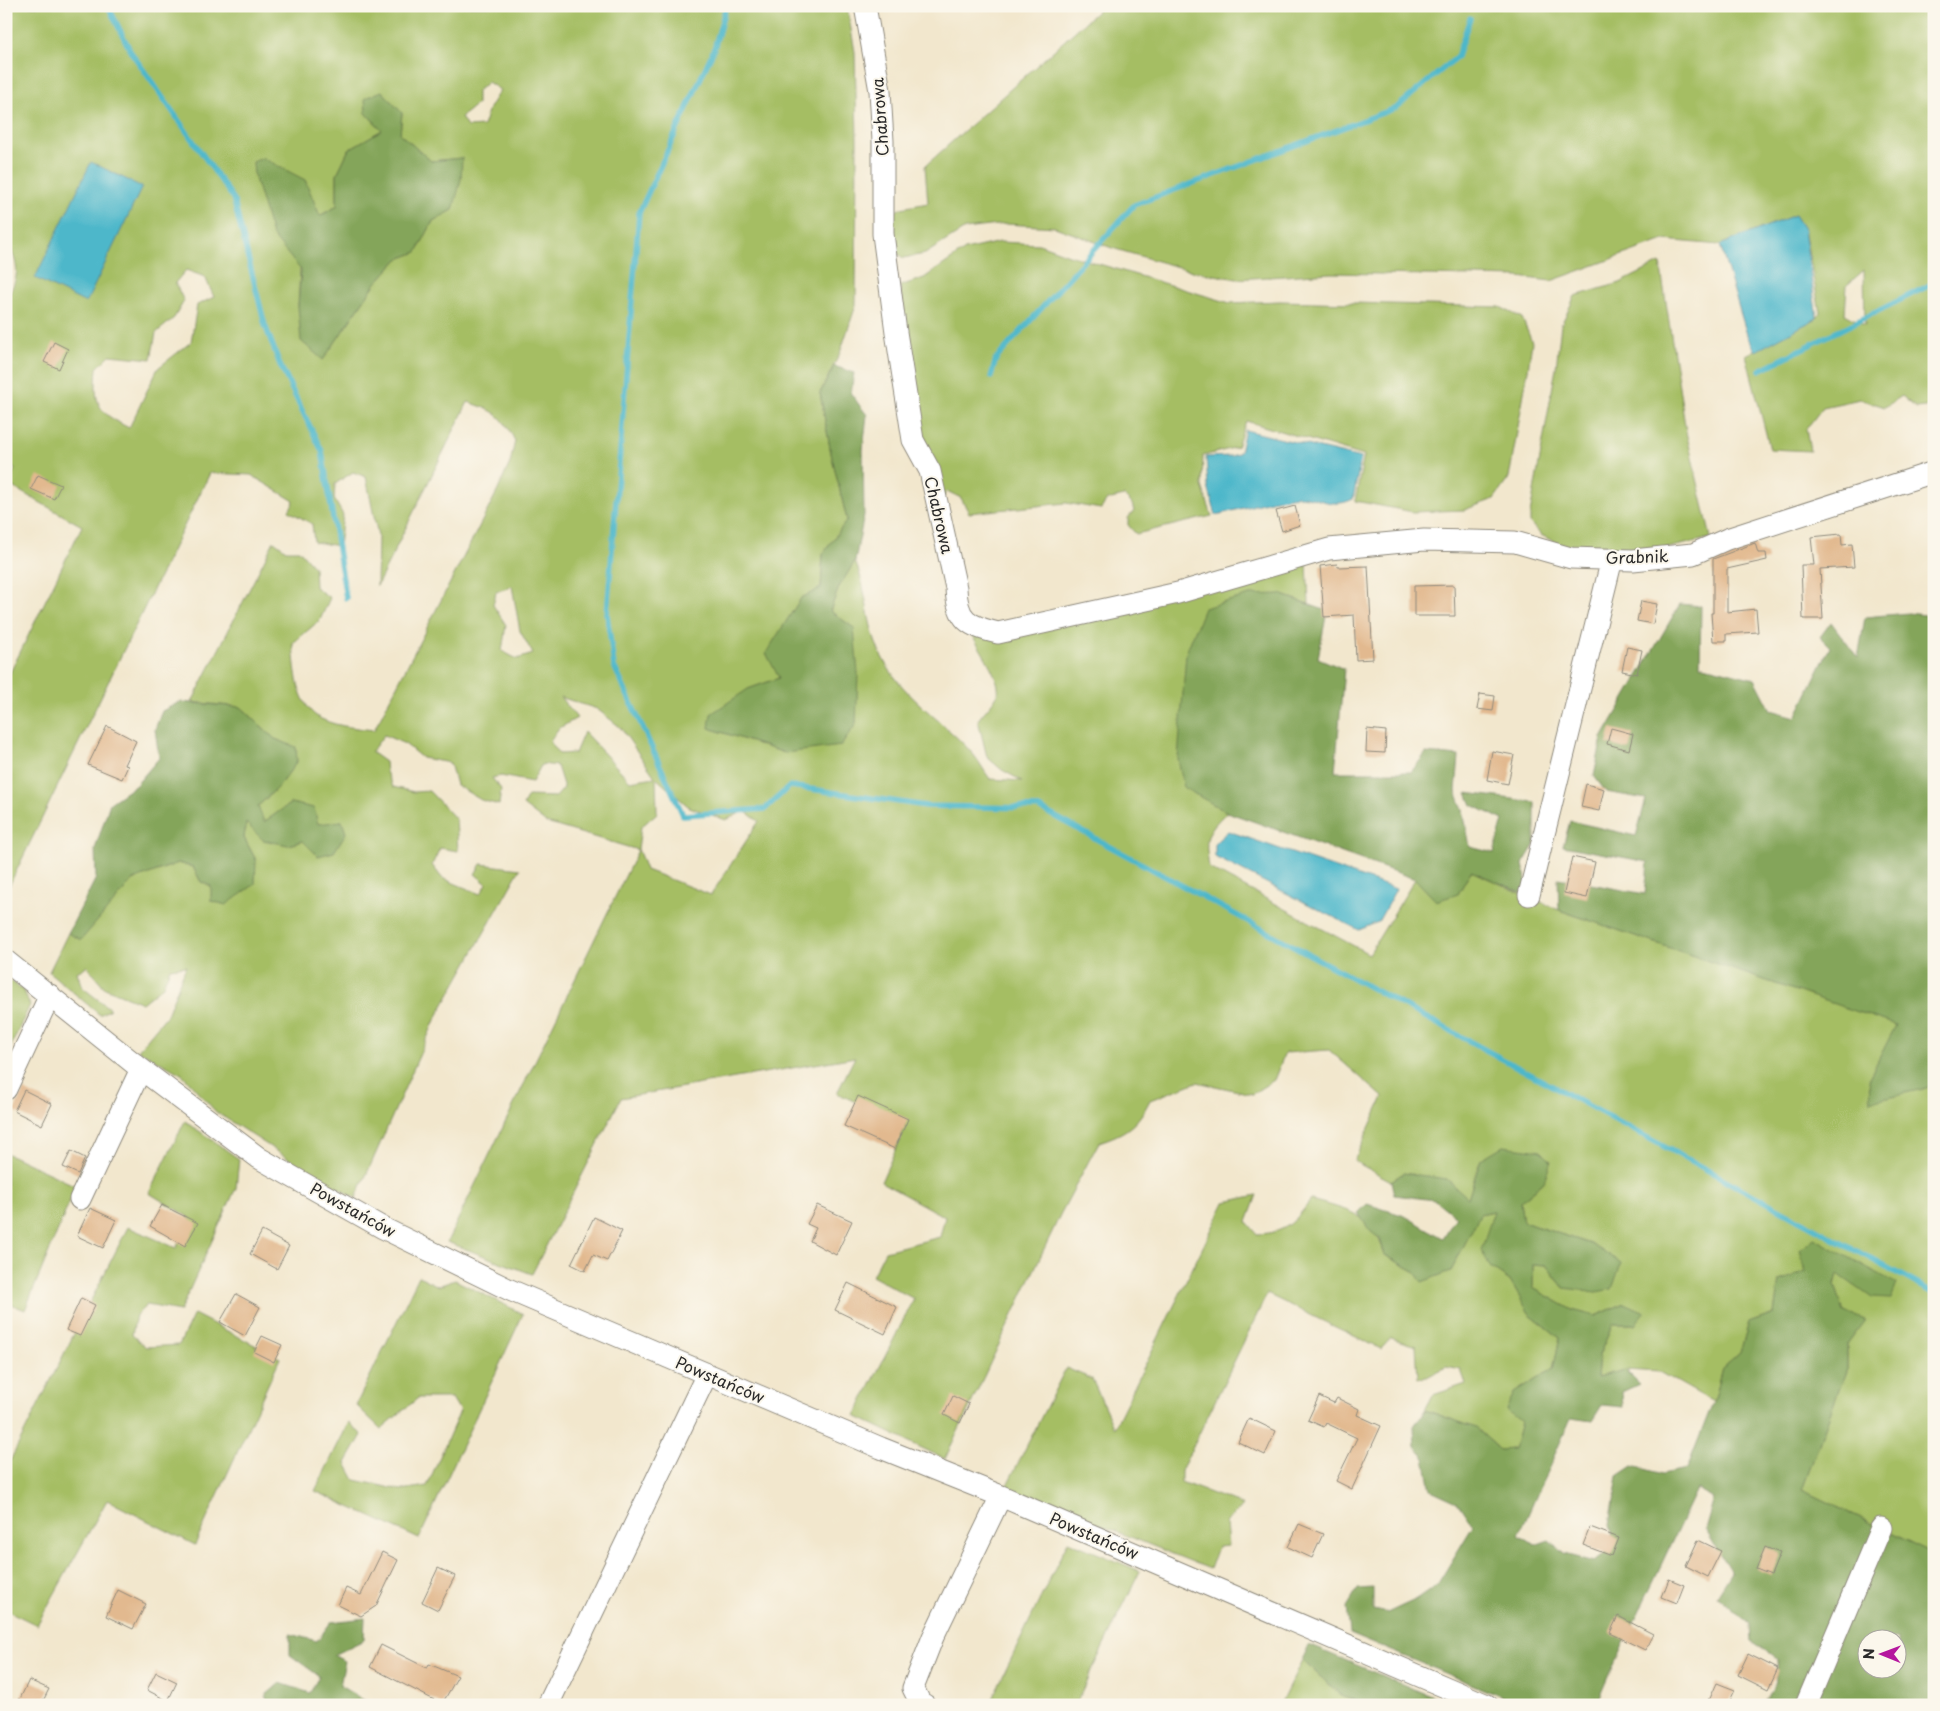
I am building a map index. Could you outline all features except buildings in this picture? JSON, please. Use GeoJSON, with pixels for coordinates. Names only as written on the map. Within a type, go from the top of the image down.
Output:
{"type":"FeatureCollection","features":[{"type":"Feature","properties":{"kind":"street","name":"Chabrowa"},"geometry":{"type":"LineString","coordinates":[[865,6],[880,91],[883,141],[883,234],[913,440],[930,472],[956,588],[957,602],[963,618],[977,628],[998,633],[1178,593],[1329,549]]}},
{"type":"Feature","properties":{"kind":"street","name":"Grabnik"},"geometry":{"type":"LineString","coordinates":[[1329,549],[1424,540],[1515,542],[1571,558],[1633,560],[1693,554],[1727,538],[1934,472]]}},
{"type":"Feature","properties":{"kind":"street"},"geometry":{"type":"LineString","coordinates":[[1529,895],[1612,559]]}},
{"type":"Feature","properties":{"kind":"street","name":"Powstańców"},"geometry":{"type":"LineString","coordinates":[[6,960],[141,1069],[259,1158],[383,1228],[510,1290],[1001,1496],[1487,1705]]}},
{"type":"Feature","properties":{"kind":"street"},"geometry":{"type":"LineString","coordinates":[[6,1090],[50,995]]}},
{"type":"Feature","properties":{"kind":"street"},"geometry":{"type":"LineString","coordinates":[[80,1199],[141,1069]]}},
{"type":"Feature","properties":{"kind":"street"},"geometry":{"type":"LineString","coordinates":[[548,1705],[707,1374]]}},
{"type":"Feature","properties":{"kind":"street"},"geometry":{"type":"LineString","coordinates":[[919,1696],[933,1637],[1001,1496]]}},
{"type":"Feature","properties":{"kind":"street"},"geometry":{"type":"LineString","coordinates":[[1806,1705],[1881,1528]]}},
{"type":"Feature","properties":{"kind":"green space"},"geometry":{"type":"Polygon","coordinates":[[[6,6],[746,6],[747,8],[752,6],[847,6],[855,52],[857,139],[856,305],[840,353],[820,393],[831,453],[847,520],[823,554],[821,589],[801,598],[779,678],[748,689],[709,728],[785,753],[854,628],[830,611],[839,587],[855,561],[875,642],[888,668],[910,695],[973,754],[990,779],[1022,781],[1002,770],[987,757],[978,720],[995,699],[998,686],[993,671],[971,633],[1307,563],[1309,604],[1280,594],[1187,789],[1227,812],[1210,831],[1208,837],[1209,868],[1369,954],[1415,879],[1458,894],[1471,871],[1559,910],[1897,1025],[1869,1078],[1923,1089],[1934,1082],[1934,1554],[1802,1490],[1847,1368],[1847,1344],[1864,1320],[1844,1312],[1835,1285],[1838,1273],[1814,1238],[1806,1273],[1779,1281],[1774,1313],[1749,1322],[1740,1353],[1722,1369],[1713,1402],[1660,1372],[1625,1370],[1597,1377],[1599,1355],[1613,1324],[1635,1324],[1625,1303],[1595,1316],[1572,1310],[1533,1288],[1533,1264],[1546,1265],[1564,1288],[1591,1244],[1523,1222],[1520,1202],[1544,1182],[1481,1159],[1468,1198],[1404,1173],[1391,1181],[1354,1161],[1383,1097],[1329,1050],[1285,1053],[1274,1080],[1252,1094],[1197,1082],[1150,1100],[1140,1116],[1124,1132],[1099,1142],[1061,1213],[945,1459],[855,1416],[914,1299],[872,1276],[885,1251],[940,1237],[945,1217],[881,1182],[906,1126],[837,1093],[855,1057],[621,1098],[532,1274],[447,1242],[638,850],[546,823],[523,805],[528,796],[556,797],[564,788],[557,766],[542,764],[532,782],[501,776],[492,778],[501,789],[499,805],[481,800],[456,785],[450,763],[422,758],[405,744],[384,735],[371,752],[385,762],[386,772],[393,787],[414,792],[429,791],[456,819],[458,851],[440,848],[432,865],[442,878],[480,894],[487,884],[475,874],[481,864],[520,869],[435,1020],[356,1198],[306,1170],[216,1112],[183,1075],[138,1050],[167,1015],[186,966],[170,968],[163,986],[142,1003],[105,988],[87,966],[77,972],[82,987],[110,1009],[100,1015],[49,972],[68,933],[81,939],[133,880],[178,863],[193,867],[201,882],[256,860],[244,838],[246,823],[288,845],[303,841],[342,821],[318,825],[291,803],[264,823],[258,806],[277,788],[297,762],[295,747],[275,739],[241,707],[192,702],[274,541],[286,550],[299,550],[314,567],[315,587],[330,598],[320,620],[293,643],[298,682],[304,700],[315,715],[328,722],[374,730],[497,492],[510,463],[515,441],[506,425],[497,415],[492,411],[468,402],[377,586],[378,536],[366,477],[353,472],[335,484],[334,499],[343,515],[339,546],[314,542],[312,524],[289,511],[294,501],[251,475],[210,473],[6,892],[6,681],[82,526],[7,484],[15,469],[6,465],[6,300],[16,276],[16,263],[6,239],[6,6]],[[488,82],[477,91],[477,104],[461,117],[467,127],[483,126],[489,108],[500,90],[488,82]],[[366,113],[382,130],[349,149],[337,174],[337,206],[319,216],[305,180],[298,306],[323,360],[375,284],[398,259],[417,252],[433,221],[453,210],[461,158],[431,161],[400,134],[402,113],[366,113]],[[186,270],[175,283],[184,301],[174,318],[156,333],[151,359],[110,355],[97,368],[96,391],[100,406],[110,417],[129,428],[158,368],[191,342],[197,305],[214,297],[205,277],[186,270]],[[512,586],[496,592],[493,605],[506,625],[502,651],[517,659],[533,654],[520,631],[512,586]],[[560,697],[577,718],[558,729],[550,742],[559,754],[575,753],[584,732],[630,781],[655,777],[620,727],[597,709],[560,697]],[[656,778],[657,813],[641,827],[638,849],[646,870],[711,895],[759,821],[744,811],[726,820],[689,807],[656,778]]]}},
{"type":"Feature","properties":{"kind":"green space"},"geometry":{"type":"Polygon","coordinates":[[[1103,6],[1934,6],[1934,406],[1916,408],[1902,396],[1885,407],[1860,399],[1823,407],[1806,429],[1810,451],[1770,449],[1746,355],[1817,318],[1820,312],[1804,229],[1795,215],[1720,245],[1664,240],[1551,281],[1518,277],[1331,273],[1237,279],[1192,271],[1112,248],[1055,227],[1006,224],[965,229],[925,254],[903,258],[893,250],[891,214],[901,208],[928,203],[925,166],[1103,6]],[[1864,270],[1847,285],[1845,314],[1865,325],[1864,270]]]}},
{"type":"Feature","properties":{"kind":"green space"},"geometry":{"type":"Polygon","coordinates":[[[382,91],[402,113],[400,134],[431,161],[462,158],[461,179],[453,210],[433,221],[417,252],[398,259],[375,284],[323,360],[301,341],[298,306],[301,270],[272,235],[254,175],[253,162],[263,158],[305,180],[320,216],[337,206],[337,174],[349,149],[382,130],[366,113],[365,98],[382,91]]]}},
{"type":"Feature","properties":{"kind":"green space"},"geometry":{"type":"Polygon","coordinates":[[[1000,242],[1039,244],[1069,255],[1230,303],[1280,301],[1500,307],[1522,318],[1532,342],[1509,478],[1494,499],[1464,510],[1413,512],[1355,501],[1364,456],[1246,421],[1237,447],[1203,456],[1202,486],[1212,516],[1136,534],[1128,525],[1128,518],[1134,511],[1132,504],[1124,496],[1107,500],[1101,509],[1066,503],[969,513],[961,498],[947,491],[942,499],[920,437],[900,286],[924,278],[965,250],[1000,242]]]}},
{"type":"Feature","properties":{"kind":"green space"},"geometry":{"type":"Polygon","coordinates":[[[1660,263],[1686,432],[1711,538],[1668,548],[1642,550],[1563,546],[1541,535],[1530,523],[1556,368],[1561,325],[1575,296],[1620,283],[1660,263]]]}},
{"type":"Feature","properties":{"kind":"green space"},"geometry":{"type":"Polygon","coordinates":[[[834,366],[854,373],[851,394],[867,415],[863,450],[864,515],[855,561],[839,587],[830,611],[854,628],[858,674],[856,724],[841,746],[785,753],[709,728],[711,714],[748,689],[779,678],[766,653],[801,598],[821,588],[823,554],[847,520],[831,453],[820,393],[834,366]]]}},
{"type":"Feature","properties":{"kind":"green space"},"geometry":{"type":"Polygon","coordinates":[[[1280,594],[1327,611],[1318,658],[1344,669],[1335,772],[1411,772],[1426,753],[1459,756],[1456,791],[1463,810],[1470,847],[1494,853],[1503,820],[1472,805],[1467,793],[1535,802],[1535,844],[1523,864],[1529,895],[1471,871],[1458,894],[1436,901],[1415,879],[1227,812],[1184,788],[1178,759],[1186,653],[1204,608],[1250,595],[1280,594]]]}},
{"type":"Feature","properties":{"kind":"green space"},"geometry":{"type":"Polygon","coordinates":[[[1680,604],[1701,606],[1700,665],[1755,679],[1771,710],[1796,717],[1830,647],[1820,637],[1831,622],[1858,658],[1865,617],[1908,613],[1934,616],[1934,1082],[1923,1089],[1870,1101],[1869,1078],[1896,1025],[1559,910],[1558,878],[1645,894],[1648,862],[1563,846],[1570,821],[1636,836],[1646,799],[1606,792],[1594,776],[1602,738],[1680,604]]]}},
{"type":"Feature","properties":{"kind":"green space"},"geometry":{"type":"Polygon","coordinates":[[[180,702],[241,707],[275,739],[296,747],[297,762],[277,788],[258,806],[264,822],[291,803],[314,808],[318,824],[342,821],[346,833],[334,852],[318,856],[303,841],[288,845],[263,840],[246,823],[244,838],[256,860],[255,884],[226,905],[211,901],[211,886],[201,882],[193,867],[178,863],[133,880],[81,940],[68,933],[96,878],[95,849],[110,803],[136,785],[159,758],[155,729],[162,711],[180,702]]]}},
{"type":"Feature","properties":{"kind":"green space"},"geometry":{"type":"Polygon","coordinates":[[[6,977],[23,990],[30,1005],[6,1057],[6,977]]]}},
{"type":"Feature","properties":{"kind":"green space"},"geometry":{"type":"Polygon","coordinates":[[[185,1121],[239,1159],[236,1188],[180,1311],[147,1305],[136,1315],[132,1335],[146,1347],[179,1345],[194,1314],[280,1358],[195,1545],[107,1500],[37,1625],[6,1610],[6,1460],[10,1461],[128,1227],[176,1248],[190,1218],[149,1193],[185,1121]]]}},
{"type":"Feature","properties":{"kind":"green space"},"geometry":{"type":"Polygon","coordinates":[[[1503,1146],[1541,1151],[1551,1161],[1544,1182],[1520,1202],[1523,1222],[1591,1244],[1621,1263],[1612,1289],[1596,1292],[1564,1288],[1546,1265],[1533,1264],[1533,1288],[1572,1310],[1595,1316],[1625,1303],[1645,1312],[1635,1324],[1613,1324],[1599,1355],[1597,1377],[1625,1370],[1639,1384],[1622,1392],[1623,1407],[1602,1405],[1592,1421],[1571,1418],[1519,1535],[1535,1545],[1549,1540],[1565,1554],[1595,1562],[1615,1546],[1610,1524],[1618,1476],[1633,1466],[1662,1474],[1687,1469],[1713,1402],[1722,1369],[1740,1353],[1749,1322],[1774,1313],[1779,1281],[1806,1272],[1800,1250],[1814,1238],[1897,1284],[1891,1299],[1872,1298],[1838,1274],[1835,1285],[1844,1312],[1865,1320],[1847,1344],[1847,1368],[1802,1490],[1934,1554],[1934,1705],[1763,1705],[1774,1687],[1777,1659],[1751,1641],[1750,1625],[1716,1596],[1731,1572],[1705,1529],[1714,1498],[1697,1489],[1617,1658],[1597,1705],[1522,1705],[1350,1634],[1347,1607],[1358,1589],[1373,1588],[1373,1610],[1387,1613],[1417,1599],[1437,1585],[1473,1526],[1457,1502],[1431,1490],[1425,1458],[1415,1447],[1414,1426],[1425,1410],[1476,1428],[1500,1450],[1514,1449],[1521,1422],[1506,1410],[1514,1393],[1553,1369],[1560,1338],[1529,1313],[1510,1281],[1491,1268],[1481,1250],[1494,1211],[1480,1214],[1451,1271],[1422,1282],[1414,1271],[1385,1255],[1380,1239],[1370,1231],[1358,1213],[1367,1204],[1405,1216],[1443,1238],[1456,1217],[1435,1200],[1394,1195],[1391,1181],[1404,1173],[1447,1179],[1468,1198],[1481,1159],[1503,1146]]]}},
{"type":"Feature","properties":{"kind":"green space"},"geometry":{"type":"Polygon","coordinates":[[[6,1153],[76,1186],[25,1310],[6,1302],[6,1153]]]}},
{"type":"Feature","properties":{"kind":"green space"},"geometry":{"type":"Polygon","coordinates":[[[1257,1195],[1247,1222],[1257,1234],[1283,1229],[1300,1214],[1311,1200],[1348,1211],[1366,1222],[1380,1241],[1385,1255],[1414,1271],[1451,1271],[1480,1214],[1494,1211],[1491,1268],[1510,1281],[1529,1313],[1560,1338],[1553,1369],[1514,1393],[1521,1422],[1514,1449],[1500,1450],[1476,1428],[1425,1410],[1433,1395],[1466,1384],[1461,1370],[1446,1367],[1427,1377],[1418,1378],[1416,1346],[1391,1338],[1381,1349],[1267,1294],[1181,1471],[1181,1482],[1242,1505],[1226,1523],[1228,1546],[1218,1547],[1210,1569],[1006,1487],[1066,1368],[1092,1379],[1114,1428],[1225,1202],[1257,1195]]]}},
{"type":"Feature","properties":{"kind":"green space"},"geometry":{"type":"Polygon","coordinates":[[[419,1276],[438,1286],[455,1280],[523,1314],[419,1539],[315,1491],[349,1422],[362,1435],[346,1463],[355,1480],[401,1490],[427,1486],[460,1411],[452,1398],[418,1398],[381,1429],[356,1405],[419,1276]]]}},
{"type":"Feature","properties":{"kind":"green space"},"geometry":{"type":"Polygon","coordinates":[[[1068,1541],[1140,1571],[1075,1705],[989,1705],[1068,1541]]]}},
{"type":"Feature","properties":{"kind":"green space"},"geometry":{"type":"Polygon","coordinates":[[[365,1618],[364,1640],[333,1655],[345,1661],[340,1686],[372,1705],[270,1705],[265,1696],[280,1683],[310,1693],[319,1676],[290,1655],[290,1634],[317,1641],[331,1622],[365,1618]]]}},
{"type":"Feature","properties":{"kind":"green space"},"geometry":{"type":"Polygon","coordinates":[[[1309,1645],[1452,1705],[1369,1705],[1343,1697],[1302,1660],[1309,1645]]]}},
{"type":"Feature","properties":{"kind":"green space"},"geometry":{"type":"Polygon","coordinates":[[[1302,1660],[1343,1697],[1366,1705],[1280,1705],[1302,1660]]]}},
{"type":"Feature","properties":{"kind":"water"},"geometry":{"type":"Polygon","coordinates":[[[91,162],[142,187],[86,303],[35,278],[91,162]]]}},
{"type":"Feature","properties":{"kind":"water"},"geometry":{"type":"Polygon","coordinates":[[[1795,215],[1804,229],[1817,318],[1756,351],[1748,338],[1720,245],[1795,215]]]}},
{"type":"Feature","properties":{"kind":"water"},"geometry":{"type":"Polygon","coordinates":[[[1245,430],[1361,458],[1353,499],[1346,502],[1333,503],[1294,496],[1216,515],[1208,487],[1206,457],[1232,456],[1240,452],[1245,430]]]}},
{"type":"Feature","properties":{"kind":"water"},"geometry":{"type":"Polygon","coordinates":[[[1228,831],[1396,889],[1378,922],[1359,930],[1215,857],[1215,843],[1228,831]]]}},
{"type":"Feature","properties":{"kind":"waterway"},"geometry":{"type":"LineString","coordinates":[[108,6],[131,52],[233,198],[265,325],[280,365],[322,451],[346,598]]}},
{"type":"Feature","properties":{"kind":"waterway"},"geometry":{"type":"LineString","coordinates":[[726,6],[714,49],[639,213],[607,614],[614,666],[683,815],[765,809],[790,786],[926,806],[1039,808],[1934,1293]]}},
{"type":"Feature","properties":{"kind":"waterway"},"geometry":{"type":"LineString","coordinates":[[991,377],[996,359],[1134,205],[1396,108],[1457,57],[1470,18]]}},
{"type":"Feature","properties":{"kind":"waterway"},"geometry":{"type":"LineString","coordinates":[[1760,370],[1934,283]]}}]}
